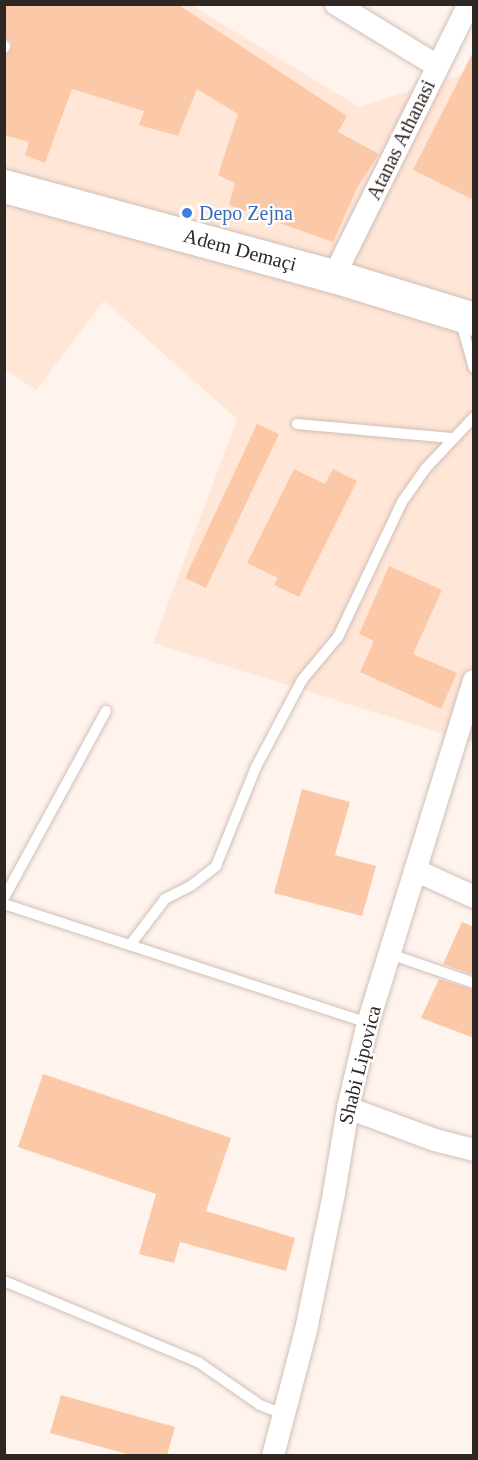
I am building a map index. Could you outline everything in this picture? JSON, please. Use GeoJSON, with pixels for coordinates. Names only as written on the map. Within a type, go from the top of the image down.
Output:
{"type":"FeatureCollection","features":[{"type":"Feature","properties":{"kind":"main road","name":"Adem Demaçi"},"geometry":{"type":"LineString","coordinates":[[4,186],[334,276],[466,317]]}},
{"type":"Feature","properties":{"kind":"street"},"geometry":{"type":"LineString","coordinates":[[336,4],[437,66]]}},
{"type":"Feature","properties":{"kind":"street","name":"Atanas Athanasi"},"geometry":{"type":"LineString","coordinates":[[334,276],[469,4]]}},
{"type":"Feature","properties":{"kind":"street","name":"Shabi Lipovica"},"geometry":{"type":"LineString","coordinates":[[273,1455],[308,1319],[334,1193],[348,1108],[368,1023],[474,681]]}},
{"type":"Feature","properties":{"kind":"street"},"geometry":{"type":"LineString","coordinates":[[416,870],[474,897]]}},
{"type":"Feature","properties":{"kind":"street"},"geometry":{"type":"LineString","coordinates":[[348,1108],[435,1140],[474,1150]]}},
{"type":"Feature","properties":{"kind":"lane"},"geometry":{"type":"LineString","coordinates":[[466,317],[474,368]]}},
{"type":"Feature","properties":{"kind":"lane"},"geometry":{"type":"LineString","coordinates":[[129,945],[165,899],[192,885],[216,866],[256,767],[302,680],[338,637],[402,502],[451,438],[474,417]]}},
{"type":"Feature","properties":{"kind":"lane"},"geometry":{"type":"LineString","coordinates":[[297,424],[451,438]]}},
{"type":"Feature","properties":{"kind":"lane"},"geometry":{"type":"LineString","coordinates":[[4,897],[106,711]]}},
{"type":"Feature","properties":{"kind":"lane"},"geometry":{"type":"LineString","coordinates":[[4,904],[368,1023]]}},
{"type":"Feature","properties":{"kind":"lane"},"geometry":{"type":"LineString","coordinates":[[390,954],[474,982]]}},
{"type":"Feature","properties":{"kind":"lane"},"geometry":{"type":"LineString","coordinates":[[4,1281],[198,1362],[260,1405],[284,1414]]}},
{"type":"Feature","properties":{"kind":"shaded area"},"geometry":{"type":"Polygon","coordinates":[[[4,5],[191,5],[359,107],[473,71],[473,743],[153,643],[237,419],[104,301],[36,390],[5,369],[4,5]]]}},
{"type":"Feature","properties":{"kind":"building"},"geometry":{"type":"Polygon","coordinates":[[[4,4],[177,4],[347,116],[338,132],[379,154],[357,188],[333,242],[229,205],[235,183],[218,175],[238,114],[197,89],[178,136],[139,125],[144,111],[72,89],[45,163],[25,155],[29,142],[4,135],[4,55],[10,52],[12,46],[11,41],[4,39],[4,4]]]}},
{"type":"Feature","properties":{"kind":"building"},"geometry":{"type":"Polygon","coordinates":[[[474,50],[474,200],[413,170],[474,50]]]}},
{"type":"Feature","properties":{"kind":"building"},"geometry":{"type":"Polygon","coordinates":[[[257,424],[279,434],[206,588],[185,578],[257,424]]]}},
{"type":"Feature","properties":{"kind":"building"},"geometry":{"type":"Polygon","coordinates":[[[294,469],[325,484],[333,469],[357,481],[299,597],[274,585],[278,578],[247,563],[294,469]]]}},
{"type":"Feature","properties":{"kind":"building"},"geometry":{"type":"Polygon","coordinates":[[[389,566],[442,590],[413,654],[457,673],[441,709],[360,672],[374,641],[359,634],[389,566]]]}},
{"type":"Feature","properties":{"kind":"building"},"geometry":{"type":"Polygon","coordinates":[[[302,789],[350,802],[335,855],[376,866],[362,916],[274,893],[302,789]]]}},
{"type":"Feature","properties":{"kind":"building"},"geometry":{"type":"Polygon","coordinates":[[[462,922],[474,927],[474,975],[443,964],[462,922]]]}},
{"type":"Feature","properties":{"kind":"building"},"geometry":{"type":"Polygon","coordinates":[[[439,979],[474,990],[474,1038],[421,1018],[439,979]]]}},
{"type":"Feature","properties":{"kind":"building"},"geometry":{"type":"Polygon","coordinates":[[[43,1074],[231,1138],[206,1211],[295,1238],[286,1271],[180,1242],[174,1263],[139,1254],[156,1194],[18,1147],[43,1074]]]}},
{"type":"Feature","properties":{"kind":"building"},"geometry":{"type":"Polygon","coordinates":[[[61,1395],[175,1427],[167,1455],[131,1455],[50,1433],[61,1395]]]}},
{"type":"Feature","properties":{"kind":"place","name":"Depo Zejna"},"geometry":{"type":"Point","coordinates":[187,213]}}]}
